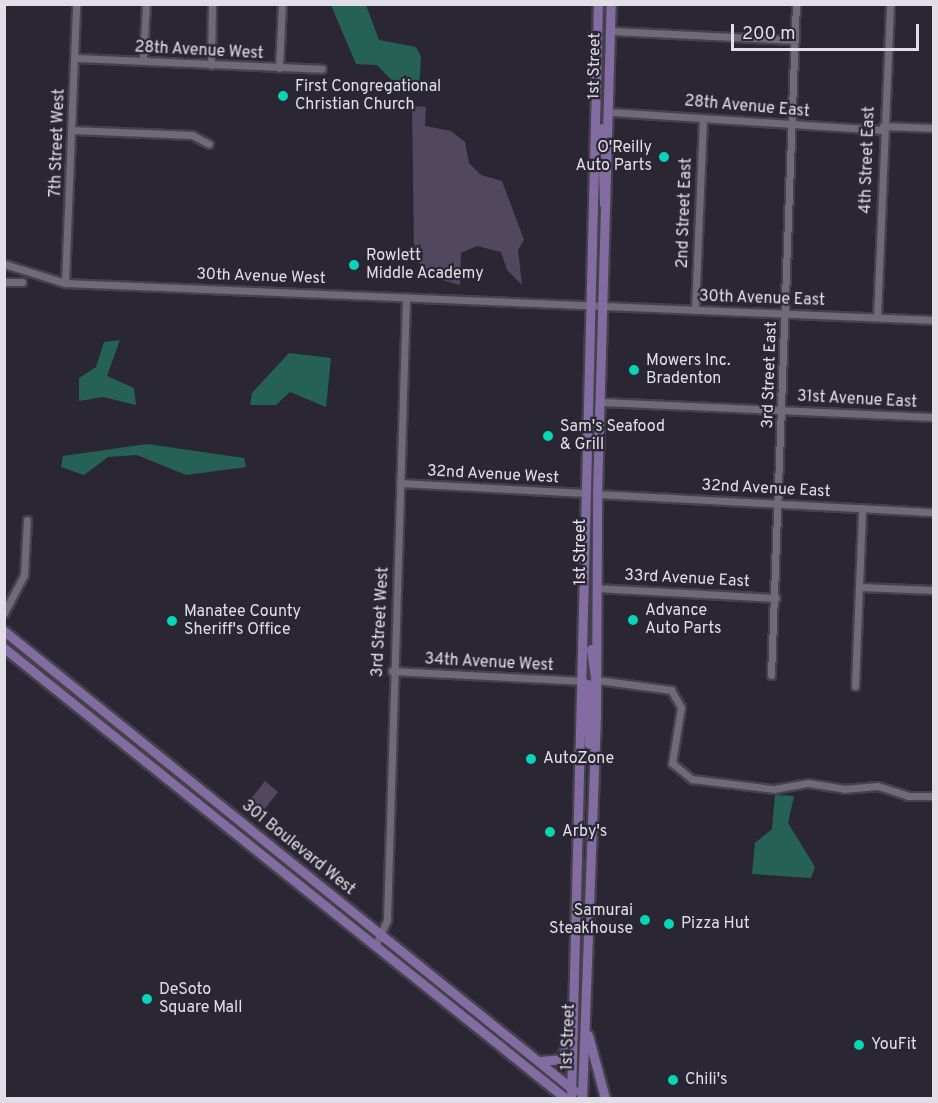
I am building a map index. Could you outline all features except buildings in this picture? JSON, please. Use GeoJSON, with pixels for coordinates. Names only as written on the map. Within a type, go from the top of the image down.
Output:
{"type":"FeatureCollection","features":[{"type":"Feature","properties":{"kind":"main road","name":"1st Street"},"geometry":{"type":"LineString","coordinates":[[583,1098],[580,1017],[584,494],[597,122],[598,4]]}},
{"type":"Feature","properties":{"kind":"main road","name":"1st Street"},"geometry":{"type":"LineString","coordinates":[[572,1094],[580,1017],[594,782],[597,680],[597,494],[611,4]]}},
{"type":"Feature","properties":{"kind":"main road"},"geometry":{"type":"LineString","coordinates":[[598,32],[604,49],[604,107],[609,112]]}},
{"type":"Feature","properties":{"kind":"main road"},"geometry":{"type":"LineString","coordinates":[[597,122],[602,129],[601,190],[606,212]]}},
{"type":"Feature","properties":{"kind":"main road"},"geometry":{"type":"LineString","coordinates":[[584,494],[590,582],[596,588]]}},
{"type":"Feature","properties":{"kind":"main road"},"geometry":{"type":"LineString","coordinates":[[583,597],[590,619],[591,674],[597,680]]}},
{"type":"Feature","properties":{"kind":"main road","name":"301 Boulevard West"},"geometry":{"type":"LineString","coordinates":[[4,631],[538,1060],[572,1094],[583,1098]]}},
{"type":"Feature","properties":{"kind":"main road","name":"301 Boulevard West"},"geometry":{"type":"LineString","coordinates":[[4,648],[565,1098]]}},
{"type":"Feature","properties":{"kind":"main road"},"geometry":{"type":"LineString","coordinates":[[584,681],[590,691],[589,762],[594,782]]}},
{"type":"Feature","properties":{"kind":"main road"},"geometry":{"type":"LineString","coordinates":[[538,1060],[553,1062],[564,1055],[580,1017]]}},
{"type":"Feature","properties":{"kind":"main road"},"geometry":{"type":"LineString","coordinates":[[580,1017],[605,1098]]}},
{"type":"Feature","properties":{"kind":"street","name":"7th Street West"},"geometry":{"type":"LineString","coordinates":[[65,283],[76,4]]}},
{"type":"Feature","properties":{"kind":"street"},"geometry":{"type":"LineString","coordinates":[[143,62],[146,4]]}},
{"type":"Feature","properties":{"kind":"street"},"geometry":{"type":"LineString","coordinates":[[211,65],[212,4]]}},
{"type":"Feature","properties":{"kind":"street"},"geometry":{"type":"LineString","coordinates":[[279,68],[282,4]]}},
{"type":"Feature","properties":{"kind":"street","name":"3rd Street East"},"geometry":{"type":"LineString","coordinates":[[771,675],[776,598],[796,4]]}},
{"type":"Feature","properties":{"kind":"street","name":"4th Street East"},"geometry":{"type":"LineString","coordinates":[[877,317],[882,128],[890,4]]}},
{"type":"Feature","properties":{"kind":"street"},"geometry":{"type":"LineString","coordinates":[[611,31],[795,40]]}},
{"type":"Feature","properties":{"kind":"street","name":"28th Avenue West"},"geometry":{"type":"LineString","coordinates":[[75,58],[322,69]]}},
{"type":"Feature","properties":{"kind":"street","name":"28th Avenue East"},"geometry":{"type":"LineString","coordinates":[[609,112],[882,128],[933,128]]}},
{"type":"Feature","properties":{"kind":"street","name":"2nd Street East"},"geometry":{"type":"LineString","coordinates":[[695,310],[703,118]]}},
{"type":"Feature","properties":{"kind":"street"},"geometry":{"type":"LineString","coordinates":[[72,130],[192,135],[209,144]]}},
{"type":"Feature","properties":{"kind":"street","name":"30th Avenue West"},"geometry":{"type":"LineString","coordinates":[[4,264],[65,283],[590,306]]}},
{"type":"Feature","properties":{"kind":"street"},"geometry":{"type":"LineString","coordinates":[[4,282],[22,282]]}},
{"type":"Feature","properties":{"kind":"street","name":"3rd Street West"},"geometry":{"type":"LineString","coordinates":[[383,935],[406,297]]}},
{"type":"Feature","properties":{"kind":"street","name":"30th Avenue East"},"geometry":{"type":"LineString","coordinates":[[590,306],[933,320]]}},
{"type":"Feature","properties":{"kind":"street","name":"31st Avenue East"},"geometry":{"type":"LineString","coordinates":[[600,402],[933,417]]}},
{"type":"Feature","properties":{"kind":"street","name":"32nd Avenue West"},"geometry":{"type":"LineString","coordinates":[[400,483],[584,494]]}},
{"type":"Feature","properties":{"kind":"street","name":"32nd Avenue East"},"geometry":{"type":"LineString","coordinates":[[597,494],[933,512]]}},
{"type":"Feature","properties":{"kind":"street"},"geometry":{"type":"LineString","coordinates":[[855,686],[862,508]]}},
{"type":"Feature","properties":{"kind":"street"},"geometry":{"type":"LineString","coordinates":[[4,614],[24,575],[27,520]]}},
{"type":"Feature","properties":{"kind":"street"},"geometry":{"type":"LineString","coordinates":[[859,587],[933,590]]}},
{"type":"Feature","properties":{"kind":"street","name":"33rd Avenue East"},"geometry":{"type":"LineString","coordinates":[[596,588],[776,598]]}},
{"type":"Feature","properties":{"kind":"street","name":"34th Avenue West"},"geometry":{"type":"LineString","coordinates":[[392,671],[584,681]]}},
{"type":"Feature","properties":{"kind":"street"},"geometry":{"type":"LineString","coordinates":[[597,680],[658,686],[676,696],[681,708],[672,763],[682,775],[718,786],[766,788],[808,783],[844,789],[878,786],[931,798]]}},
{"type":"Feature","properties":{"kind":"street"},"geometry":{"type":"LineString","coordinates":[[96,720],[103,711]]}},
{"type":"Feature","properties":{"kind":"street"},"geometry":{"type":"LineString","coordinates":[[375,946],[383,935]]}},
{"type":"Feature","properties":{"kind":"shaded area"},"geometry":{"type":"Polygon","coordinates":[[[331,5],[366,5],[379,40],[416,47],[421,56],[419,92],[404,93],[377,65],[356,64],[331,5]]]}},
{"type":"Feature","properties":{"kind":"shaded area"},"geometry":{"type":"Polygon","coordinates":[[[412,106],[426,107],[425,126],[451,131],[465,142],[469,163],[481,175],[502,181],[524,240],[518,250],[522,285],[507,270],[501,252],[477,246],[461,253],[460,285],[425,275],[414,250],[412,106]]]}},
{"type":"Feature","properties":{"kind":"shaded area"},"geometry":{"type":"Polygon","coordinates":[[[120,340],[107,376],[134,388],[136,405],[103,397],[79,401],[79,378],[96,367],[104,342],[120,340]]]}},
{"type":"Feature","properties":{"kind":"shaded area"},"geometry":{"type":"Polygon","coordinates":[[[289,353],[331,358],[326,407],[290,392],[276,405],[250,405],[252,393],[289,353]]]}},
{"type":"Feature","properties":{"kind":"shaded area"},"geometry":{"type":"Polygon","coordinates":[[[147,444],[244,458],[246,467],[186,475],[137,455],[108,457],[84,475],[61,467],[63,456],[147,444]]]}},
{"type":"Feature","properties":{"kind":"shaded area"},"geometry":{"type":"Polygon","coordinates":[[[265,781],[278,792],[259,816],[246,805],[265,781]]]}},
{"type":"Feature","properties":{"kind":"shaded area"},"geometry":{"type":"Polygon","coordinates":[[[775,795],[794,796],[788,823],[815,867],[811,878],[752,874],[755,843],[772,829],[775,795]]]}},
{"type":"Feature","properties":{"kind":"place","name":"First Congregational Christian Church"},"geometry":{"type":"Point","coordinates":[283,96]}},
{"type":"Feature","properties":{"kind":"place","name":"O'Reilly Auto Parts"},"geometry":{"type":"Point","coordinates":[664,157]}},
{"type":"Feature","properties":{"kind":"place","name":"Rowlett Middle Academy"},"geometry":{"type":"Point","coordinates":[354,265]}},
{"type":"Feature","properties":{"kind":"place","name":"Mowers Inc. Bradenton"},"geometry":{"type":"Point","coordinates":[634,370]}},
{"type":"Feature","properties":{"kind":"place","name":"Sam's Seafood & Grill"},"geometry":{"type":"Point","coordinates":[548,436]}},
{"type":"Feature","properties":{"kind":"place","name":"Advance Auto Parts"},"geometry":{"type":"Point","coordinates":[633,620]}},
{"type":"Feature","properties":{"kind":"place","name":"Manatee County Sheriff's Office"},"geometry":{"type":"Point","coordinates":[172,621]}},
{"type":"Feature","properties":{"kind":"place","name":"AutoZone"},"geometry":{"type":"Point","coordinates":[531,759]}},
{"type":"Feature","properties":{"kind":"place","name":"Arby's"},"geometry":{"type":"Point","coordinates":[550,832]}},
{"type":"Feature","properties":{"kind":"place","name":"Samurai Steakhouse"},"geometry":{"type":"Point","coordinates":[645,920]}},
{"type":"Feature","properties":{"kind":"place","name":"Pizza Hut"},"geometry":{"type":"Point","coordinates":[669,924]}},
{"type":"Feature","properties":{"kind":"place","name":"DeSoto Square Mall"},"geometry":{"type":"Point","coordinates":[147,999]}},
{"type":"Feature","properties":{"kind":"place","name":"YouFit"},"geometry":{"type":"Point","coordinates":[859,1045]}},
{"type":"Feature","properties":{"kind":"place","name":"Chili's"},"geometry":{"type":"Point","coordinates":[673,1080]}}]}
